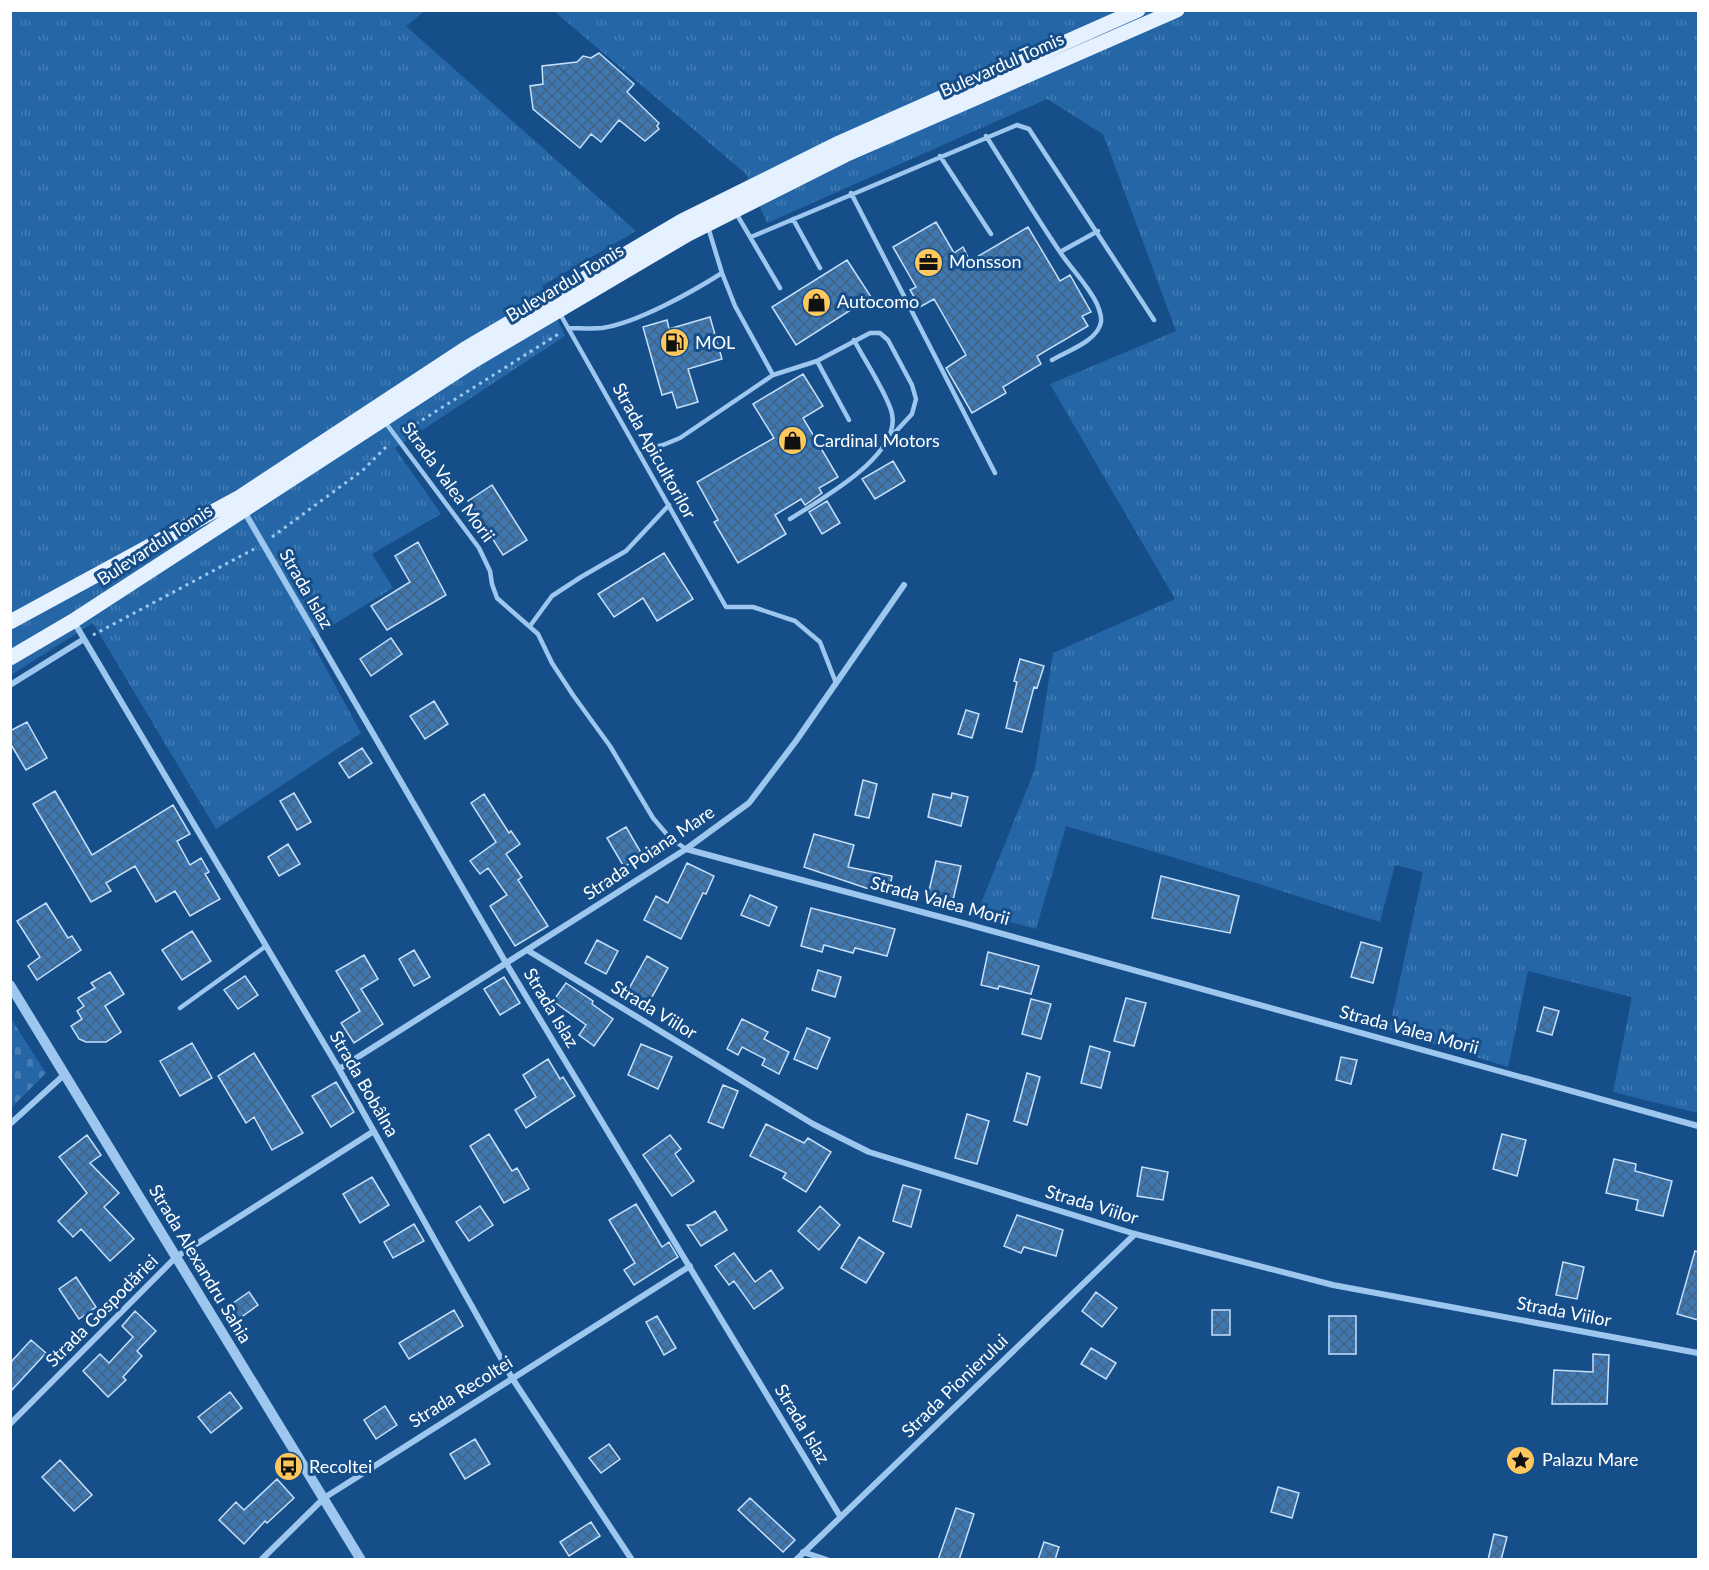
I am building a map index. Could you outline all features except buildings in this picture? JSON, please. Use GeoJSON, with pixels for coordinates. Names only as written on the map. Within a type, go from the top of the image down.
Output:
{"type":"FeatureCollection","features":[{"type":"Feature","properties":{"kind":"main road","name":"Bulevardul Tomis"},"geometry":{"type":"LineString","coordinates":[[10,622],[240,497],[465,349],[682,221],[839,143],[1138,10]]}},
{"type":"Feature","properties":{"kind":"main road","name":"Bulevardul Tomis"},"geometry":{"type":"LineString","coordinates":[[10,658],[73,621],[244,512],[473,361],[558,309],[707,225],[845,155],[1178,10]]}},
{"type":"Feature","properties":{"kind":"street","name":"Strada Islaz"},"geometry":{"type":"LineString","coordinates":[[244,512],[506,963],[840,1516]]}},
{"type":"Feature","properties":{"kind":"street","name":"Strada Poiana Mare"},"geometry":{"type":"LineString","coordinates":[[339,1069],[686,849],[748,803],[796,741],[904,585]]}},
{"type":"Feature","properties":{"kind":"street","name":"Strada Bobâlna"},"geometry":{"type":"LineString","coordinates":[[73,621],[339,1069],[512,1378],[632,1560]]}},
{"type":"Feature","properties":{"kind":"street"},"geometry":{"type":"LineString","coordinates":[[10,686],[84,639]]}},
{"type":"Feature","properties":{"kind":"street","name":"Strada Valea Morii"},"geometry":{"type":"LineString","coordinates":[[686,849],[1698,1126]]}},
{"type":"Feature","properties":{"kind":"street","name":"Strada Viilor"},"geometry":{"type":"LineString","coordinates":[[527,950],[813,1124],[869,1152],[1136,1234],[1333,1285],[1698,1353]]}},
{"type":"Feature","properties":{"kind":"street","name":"Strada Alexandru Sahia"},"geometry":{"type":"LineString","coordinates":[[10,985],[361,1560]]}},
{"type":"Feature","properties":{"kind":"street"},"geometry":{"type":"LineString","coordinates":[[10,1124],[65,1074]]}},
{"type":"Feature","properties":{"kind":"street","name":"Strada Gospodăriei"},"geometry":{"type":"LineString","coordinates":[[10,1424],[176,1257],[374,1131]]}},
{"type":"Feature","properties":{"kind":"street","name":"Strada Pionierului"},"geometry":{"type":"LineString","coordinates":[[796,1560],[1136,1234]]}},
{"type":"Feature","properties":{"kind":"street","name":"Strada Recoltei"},"geometry":{"type":"LineString","coordinates":[[261,1560],[324,1498],[690,1266]]}},
{"type":"Feature","properties":{"kind":"street"},"geometry":{"type":"LineString","coordinates":[[803,1552],[827,1560]]}},
{"type":"Feature","properties":{"kind":"lane"},"geometry":{"type":"LineString","coordinates":[[751,237],[986,136],[1017,125],[1029,129],[1098,231],[1154,320]]}},
{"type":"Feature","properties":{"kind":"lane"},"geometry":{"type":"LineString","coordinates":[[986,136],[1060,252],[1097,304],[1101,322],[1097,331],[1090,338],[1052,360]]}},
{"type":"Feature","properties":{"kind":"lane"},"geometry":{"type":"LineString","coordinates":[[940,156],[991,234]]}},
{"type":"Feature","properties":{"kind":"lane"},"geometry":{"type":"LineString","coordinates":[[851,193],[995,473]]}},
{"type":"Feature","properties":{"kind":"lane"},"geometry":{"type":"LineString","coordinates":[[734,211],[780,288]]}},
{"type":"Feature","properties":{"kind":"lane"},"geometry":{"type":"LineString","coordinates":[[793,219],[820,268]]}},
{"type":"Feature","properties":{"kind":"lane"},"geometry":{"type":"LineString","coordinates":[[707,225],[735,306],[773,375]]}},
{"type":"Feature","properties":{"kind":"lane"},"geometry":{"type":"LineString","coordinates":[[1060,252],[1098,231]]}},
{"type":"Feature","properties":{"kind":"lane"},"geometry":{"type":"LineString","coordinates":[[569,328],[601,328],[625,322],[699,288],[722,273]]}},
{"type":"Feature","properties":{"kind":"lane","name":"Strada Apicultorilor"},"geometry":{"type":"LineString","coordinates":[[558,309],[726,607],[753,608],[795,621],[820,642],[836,684]]}},
{"type":"Feature","properties":{"kind":"lane"},"geometry":{"type":"LineString","coordinates":[[638,451],[680,438],[773,375],[817,361],[870,333],[880,333],[888,340],[912,385],[916,399],[912,414],[879,453],[854,477],[790,519]]}},
{"type":"Feature","properties":{"kind":"lane"},"geometry":{"type":"LineString","coordinates":[[854,340],[892,411],[892,426],[887,441]]}},
{"type":"Feature","properties":{"kind":"lane"},"geometry":{"type":"LineString","coordinates":[[817,361],[849,420]]}},
{"type":"Feature","properties":{"kind":"lane","name":"Strada Valea Morii"},"geometry":{"type":"LineString","coordinates":[[384,420],[479,548],[490,571],[497,598],[538,634],[552,663],[610,746],[653,818],[670,838],[686,849]]}},
{"type":"Feature","properties":{"kind":"lane"},"geometry":{"type":"LineString","coordinates":[[530,626],[552,596],[626,551],[669,505]]}},
{"type":"Feature","properties":{"kind":"lane"},"geometry":{"type":"LineString","coordinates":[[180,1008],[266,946]]}},
{"type":"Feature","properties":{"kind":"path"},"geometry":{"type":"LineString","coordinates":[[84,639],[110,628],[263,544],[363,470],[396,437],[569,328]]}},
{"type":"Feature","properties":{"kind":"green space"},"geometry":{"type":"Polygon","coordinates":[[[11,11],[425,11],[406,26],[636,231],[542,286],[565,336],[395,448],[441,514],[372,554],[393,588],[310,639],[361,733],[216,829],[93,623],[11,675],[11,11]]]}},
{"type":"Feature","properties":{"kind":"green space"},"geometry":{"type":"Polygon","coordinates":[[[554,11],[1698,11],[1698,1113],[1613,1092],[1632,997],[1528,971],[1508,1067],[1389,1030],[1423,872],[1395,865],[1380,922],[1066,826],[1036,929],[977,913],[1035,769],[1053,653],[1175,599],[1050,384],[1176,331],[1103,134],[1047,99],[767,223],[746,174],[554,11]]]}},
{"type":"Feature","properties":{"kind":"green space"},"geometry":{"type":"Polygon","coordinates":[[[10,1017],[46,1073],[11,1108],[10,1108],[10,1017]]]}},
{"type":"Feature","properties":{"kind":"place","name":"Monsson"},"geometry":{"type":"Point","coordinates":[928,262]}},
{"type":"Feature","properties":{"kind":"place","name":"Autocomo"},"geometry":{"type":"Point","coordinates":[816,302]}},
{"type":"Feature","properties":{"kind":"place","name":"MOL"},"geometry":{"type":"Point","coordinates":[674,343]}},
{"type":"Feature","properties":{"kind":"place","name":"Cardinal Motors"},"geometry":{"type":"Point","coordinates":[792,441]}},
{"type":"Feature","properties":{"kind":"place","name":"Palazu Mare"},"geometry":{"type":"Point","coordinates":[1521,1460]}},
{"type":"Feature","properties":{"kind":"place","name":"Recoltei"},"geometry":{"type":"Point","coordinates":[288,1467]}}]}
